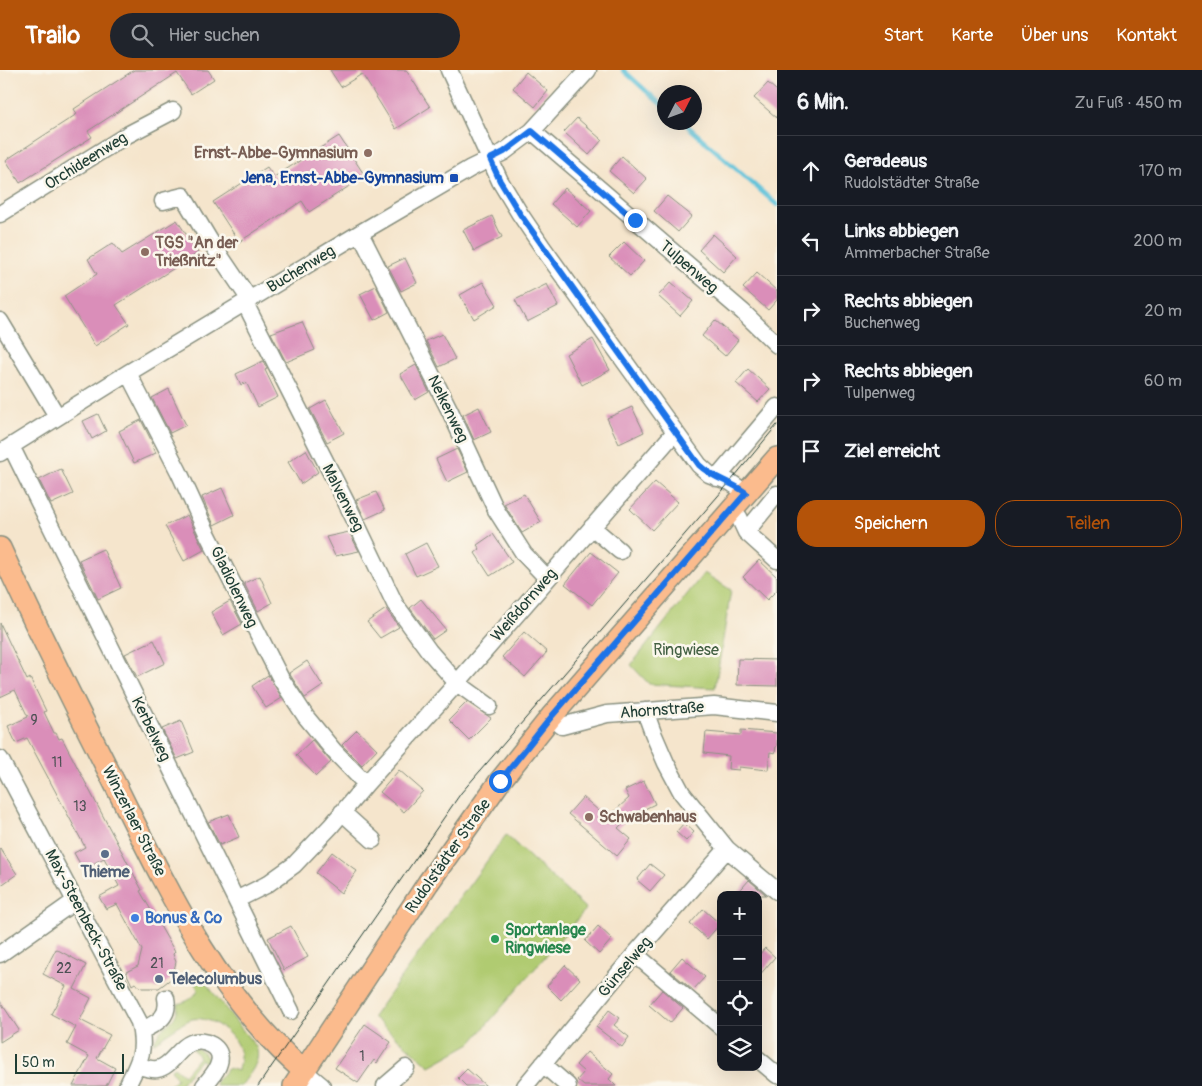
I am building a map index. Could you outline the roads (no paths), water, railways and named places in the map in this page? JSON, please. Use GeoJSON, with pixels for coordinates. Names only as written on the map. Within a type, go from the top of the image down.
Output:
{"type":"FeatureCollection","features":[{"type":"Feature","properties":{"kind":"main road","name":"Rudolstädter Straße"},"geometry":{"type":"LineString","coordinates":[[299,1078],[428,883],[500,781],[552,716],[777,458]]}},
{"type":"Feature","properties":{"kind":"main road","name":"Winzerlaer Straße"},"geometry":{"type":"LineString","coordinates":[[0,548],[93,741],[180,912],[232,990],[299,1078]]}},
{"type":"Feature","properties":{"kind":"street"},"geometry":{"type":"LineString","coordinates":[[450,70],[500,181],[520,214],[699,465],[709,474],[730,482],[746,493]]}},
{"type":"Feature","properties":{"kind":"street","name":"Buchenweg"},"geometry":{"type":"LineString","coordinates":[[5,450],[128,372],[471,168],[504,152],[532,131],[588,70]]}},
{"type":"Feature","properties":{"kind":"street","name":"Orchideenweg"},"geometry":{"type":"LineString","coordinates":[[0,214],[127,136],[173,111]]}},
{"type":"Feature","properties":{"kind":"street","name":"Tulpenweg"},"geometry":{"type":"LineString","coordinates":[[532,131],[743,312],[777,345]]}},
{"type":"Feature","properties":{"kind":"street","name":"Malvenweg"},"geometry":{"type":"LineString","coordinates":[[163,201],[182,196],[210,241],[247,302],[395,604],[429,650],[457,683]]}},
{"type":"Feature","properties":{"kind":"street","name":"Nelkenweg"},"geometry":{"type":"LineString","coordinates":[[360,234],[450,411],[496,510],[524,554],[547,578]]}},
{"type":"Feature","properties":{"kind":"street"},"geometry":{"type":"LineString","coordinates":[[0,321],[57,416]]}},
{"type":"Feature","properties":{"kind":"street","name":"Gladiolenweg"},"geometry":{"type":"LineString","coordinates":[[128,372],[179,472],[210,540],[281,679],[306,717],[334,751],[366,784]]}},
{"type":"Feature","properties":{"kind":"street"},"geometry":{"type":"LineString","coordinates":[[717,478],[735,459],[777,406]]}},
{"type":"Feature","properties":{"kind":"street","name":"Weißdornweg"},"geometry":{"type":"LineString","coordinates":[[236,900],[266,885],[294,865],[457,683],[675,432]]}},
{"type":"Feature","properties":{"kind":"street","name":"Kerbelweg"},"geometry":{"type":"LineString","coordinates":[[5,450],[291,1011]]}},
{"type":"Feature","properties":{"kind":"street"},"geometry":{"type":"LineString","coordinates":[[749,535],[777,494]]}},
{"type":"Feature","properties":{"kind":"street"},"geometry":{"type":"LineString","coordinates":[[732,509],[749,535],[777,560]]}},
{"type":"Feature","properties":{"kind":"street"},"geometry":{"type":"LineString","coordinates":[[592,527],[620,551]]}},
{"type":"Feature","properties":{"kind":"street"},"geometry":{"type":"LineString","coordinates":[[457,683],[489,706]]}},
{"type":"Feature","properties":{"kind":"street","name":"Ahornstraße"},"geometry":{"type":"LineString","coordinates":[[552,716],[562,726],[607,714],[645,710],[714,706],[777,713]]}},
{"type":"Feature","properties":{"kind":"street"},"geometry":{"type":"LineString","coordinates":[[645,710],[663,756],[682,793],[727,849],[777,891]]}},
{"type":"Feature","properties":{"kind":"street","name":"Max-Steenbeck-Straße"},"geometry":{"type":"LineString","coordinates":[[0,759],[135,1013],[141,1031],[142,1056],[128,1086]]}},
{"type":"Feature","properties":{"kind":"street"},"geometry":{"type":"LineString","coordinates":[[342,812],[373,840]]}},
{"type":"Feature","properties":{"kind":"street","name":"Günselweg"},"geometry":{"type":"LineString","coordinates":[[525,1086],[635,954],[727,849]]}},
{"type":"Feature","properties":{"kind":"street"},"geometry":{"type":"LineString","coordinates":[[0,954],[75,901]]}},
{"type":"Feature","properties":{"kind":"street"},"geometry":{"type":"LineString","coordinates":[[635,954],[720,1026]]}},
{"type":"Feature","properties":{"kind":"street"},"geometry":{"type":"LineString","coordinates":[[141,1031],[159,1021],[166,1014],[168,1006],[166,998]]}},
{"type":"Feature","properties":{"kind":"street"},"geometry":{"type":"LineString","coordinates":[[138,1066],[150,1069],[160,1068],[190,1044],[201,1040],[207,1042],[218,1052],[220,1061],[216,1071],[204,1086]]}},
{"type":"Feature","properties":{"kind":"street"},"geometry":{"type":"LineString","coordinates":[[762,1062],[777,1075]]}},
{"type":"Feature","properties":{"kind":"street"},"geometry":{"type":"LineString","coordinates":[[543,1064],[568,1086]]}},
{"type":"Feature","properties":{"kind":"street"},"geometry":{"type":"LineString","coordinates":[[385,1086],[406,1068]]}},
{"type":"Feature","properties":{"kind":"street"},"geometry":{"type":"LineString","coordinates":[[299,1078],[322,1086]]}},
{"type":"Feature","properties":{"kind":"waterway"},"geometry":{"type":"LineString","coordinates":[[623,70],[657,101]]}},
{"type":"Feature","properties":{"kind":"waterway"},"geometry":{"type":"LineString","coordinates":[[692,130],[777,205]]}},
{"type":"Feature","properties":{"kind":"tram line"},"geometry":{"type":"LineString","coordinates":[[258,1086],[461,793],[777,425]]}},
{"type":"Feature","properties":{"kind":"place","name":"Ernst-Abbe-Gymnasium"},"geometry":{"type":"Point","coordinates":[368,153]}},
{"type":"Feature","properties":{"kind":"place","name":"Jena, Ernst-Abbe-Gymnasium"},"geometry":{"type":"Point","coordinates":[454,178]}},
{"type":"Feature","properties":{"kind":"place","name":"TGS \"An der Trießnitz\""},"geometry":{"type":"Point","coordinates":[145,252]}},
{"type":"Feature","properties":{"kind":"place","name":"Schwabenhaus"},"geometry":{"type":"Point","coordinates":[589,817]}},
{"type":"Feature","properties":{"kind":"place","name":"Thieme"},"geometry":{"type":"Point","coordinates":[105,854]}},
{"type":"Feature","properties":{"kind":"place","name":"Bonus & Co"},"geometry":{"type":"Point","coordinates":[135,918]}},
{"type":"Feature","properties":{"kind":"place","name":"Sportanlage Ringwiese"},"geometry":{"type":"Point","coordinates":[495,939]}},
{"type":"Feature","properties":{"kind":"place","name":"Telecolumbus"},"geometry":{"type":"Point","coordinates":[159,979]}},
{"type":"Feature","properties":{"kind":"park label","name":"Ringwiese"},"geometry":{"type":"Point","coordinates":[686,650]}}]}
